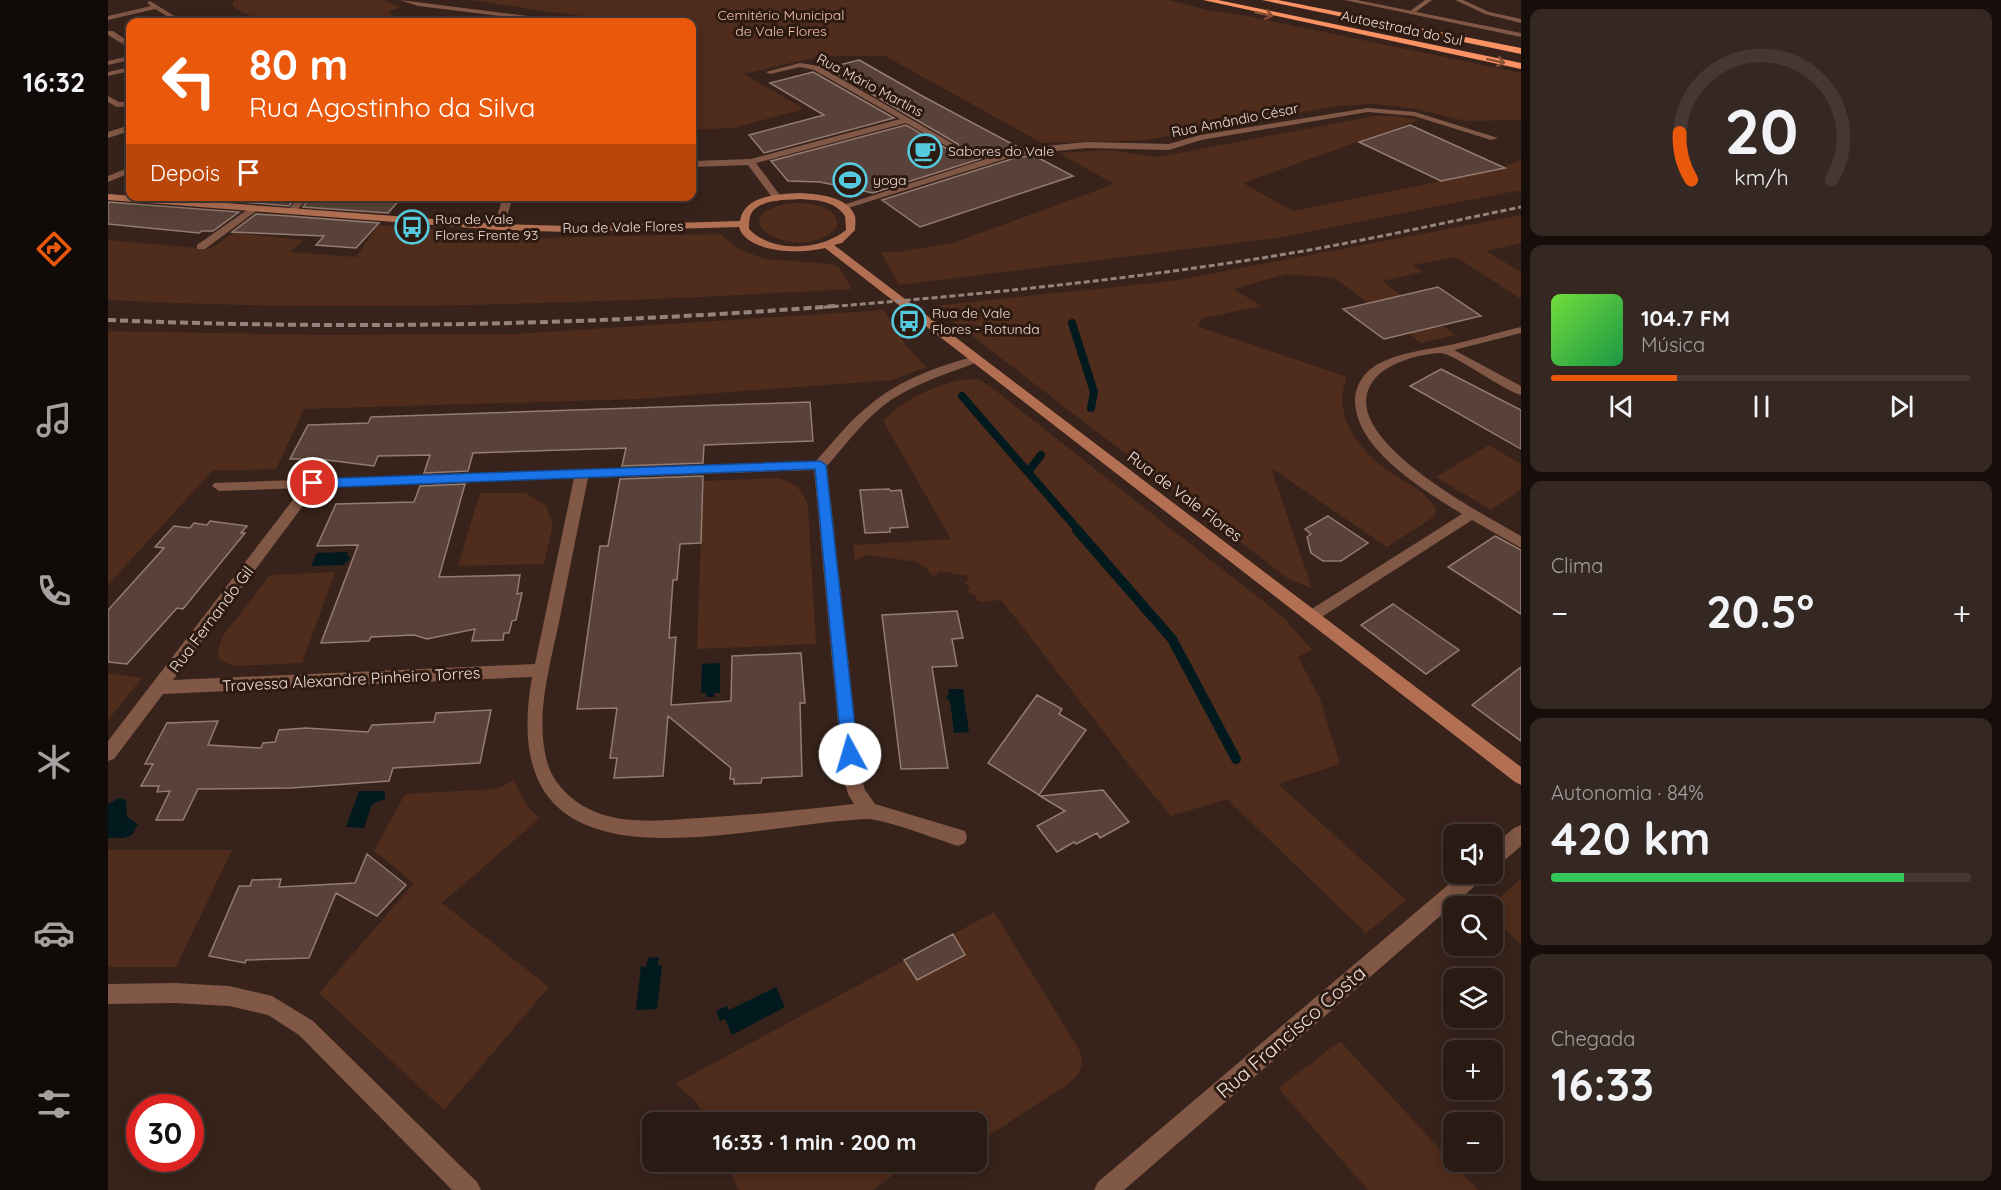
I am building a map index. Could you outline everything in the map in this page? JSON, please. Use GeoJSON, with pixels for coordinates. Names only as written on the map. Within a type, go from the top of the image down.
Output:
{"type":"FeatureCollection","features":[{"type":"Feature","properties":{"kind":"highway","name":"Autoestrada do Sul"},"geometry":{"type":"LineString","coordinates":[[1207,0],[1521,66]]}},
{"type":"Feature","properties":{"kind":"highway","name":"Autoestrada do Sul"},"geometry":{"type":"LineString","coordinates":[[1266,0],[1521,51]]}},
{"type":"Feature","properties":{"kind":"street"},"geometry":{"type":"LineString","coordinates":[[144,0],[174,18]]}},
{"type":"Feature","properties":{"kind":"street"},"geometry":{"type":"LineString","coordinates":[[403,0],[418,4],[528,18]]}},
{"type":"Feature","properties":{"kind":"street"},"geometry":{"type":"LineString","coordinates":[[1347,0],[1521,35]]}},
{"type":"Feature","properties":{"kind":"street"},"geometry":{"type":"LineString","coordinates":[[108,18],[156,7]]}},
{"type":"Feature","properties":{"kind":"street"},"geometry":{"type":"LineString","coordinates":[[108,33],[111,32],[124,41]]}},
{"type":"Feature","properties":{"kind":"street"},"geometry":{"type":"LineString","coordinates":[[108,63],[126,59]]}},
{"type":"Feature","properties":{"kind":"street","name":"Rua Mário Martins"},"geometry":{"type":"LineString","coordinates":[[770,72],[808,65],[953,146]]}},
{"type":"Feature","properties":{"kind":"street"},"geometry":{"type":"LineString","coordinates":[[108,74],[126,70]]}},
{"type":"Feature","properties":{"kind":"street"},"geometry":{"type":"LineString","coordinates":[[108,98],[117,105],[126,104]]}},
{"type":"Feature","properties":{"kind":"street","name":"Rua Amândio César"},"geometry":{"type":"LineString","coordinates":[[842,207],[1017,152],[1086,145],[1169,147],[1200,138],[1355,111],[1386,110],[1416,114],[1494,138]]}},
{"type":"Feature","properties":{"kind":"street"},"geometry":{"type":"LineString","coordinates":[[696,164],[751,162],[908,120]]}},
{"type":"Feature","properties":{"kind":"street"},"geometry":{"type":"LineString","coordinates":[[108,135],[126,129]]}},
{"type":"Feature","properties":{"kind":"street"},"geometry":{"type":"LineString","coordinates":[[751,162],[777,198]]}},
{"type":"Feature","properties":{"kind":"street"},"geometry":{"type":"LineString","coordinates":[[108,179],[126,172]]}},
{"type":"Feature","properties":{"kind":"street","name":"Rua de Vale Flores"},"geometry":{"type":"LineString","coordinates":[[108,197],[126,198]]}},
{"type":"Feature","properties":{"kind":"street"},"geometry":{"type":"LineString","coordinates":[[812,197],[842,207],[849,214],[852,222],[849,231],[840,239],[827,245],[800,249],[772,246],[751,237],[743,224],[746,213],[758,204],[777,198],[812,197]]}},
{"type":"Feature","properties":{"kind":"street","name":"Rua de Vale Flores"},"geometry":{"type":"LineString","coordinates":[[157,201],[499,227],[568,229],[743,224]]}},
{"type":"Feature","properties":{"kind":"street"},"geometry":{"type":"LineString","coordinates":[[291,212],[301,201]]}},
{"type":"Feature","properties":{"kind":"street"},"geometry":{"type":"LineString","coordinates":[[499,227],[507,201]]}},
{"type":"Feature","properties":{"kind":"street"},"geometry":{"type":"LineString","coordinates":[[201,247],[254,209]]}},
{"type":"Feature","properties":{"kind":"street","name":"Rua de Vale Flores"},"geometry":{"type":"LineString","coordinates":[[827,245],[1521,777]]}},
{"type":"Feature","properties":{"kind":"street"},"geometry":{"type":"LineString","coordinates":[[1521,330],[1405,358],[1381,367],[1364,382],[1359,400],[1363,418],[1371,436],[1388,456],[1416,477],[1521,543]]}},
{"type":"Feature","properties":{"kind":"street"},"geometry":{"type":"LineString","coordinates":[[1443,349],[1521,391]]}},
{"type":"Feature","properties":{"kind":"street"},"geometry":{"type":"LineString","coordinates":[[219,486],[820,465],[865,416],[886,398],[904,388],[976,359]]}},
{"type":"Feature","properties":{"kind":"street"},"geometry":{"type":"LineString","coordinates":[[820,465],[852,776],[857,794],[869,810]]}},
{"type":"Feature","properties":{"kind":"street"},"geometry":{"type":"LineString","coordinates":[[582,474],[542,670],[535,723],[537,755],[547,785],[568,805],[594,820],[624,827],[664,828],[797,820],[869,810],[958,837]]}},
{"type":"Feature","properties":{"kind":"street","name":"Rua Fernando Gil"},"geometry":{"type":"LineString","coordinates":[[108,754],[161,687],[313,483]]}},
{"type":"Feature","properties":{"kind":"street"},"geometry":{"type":"LineString","coordinates":[[1312,616],[1473,513]]}},
{"type":"Feature","properties":{"kind":"street","name":"Travessa Alexandre Pinheiro Torres"},"geometry":{"type":"LineString","coordinates":[[161,687],[542,670]]}},
{"type":"Feature","properties":{"kind":"street"},"geometry":{"type":"LineString","coordinates":[[1503,850],[1521,834]]}},
{"type":"Feature","properties":{"kind":"street","name":"Rua Francisco Costa"},"geometry":{"type":"LineString","coordinates":[[1106,1190],[1463,884]]}},
{"type":"Feature","properties":{"kind":"street"},"geometry":{"type":"LineString","coordinates":[[108,994],[174,993],[229,996],[272,1006],[306,1028],[469,1190]]}},
{"type":"Feature","properties":{"kind":"lane"},"geometry":{"type":"LineString","coordinates":[[1411,13],[1429,0]]}},
{"type":"Feature","properties":{"kind":"lane"},"geometry":{"type":"LineString","coordinates":[[1458,0],[1487,13],[1521,21]]}},
{"type":"Feature","properties":{"kind":"green space"},"geometry":{"type":"Polygon","coordinates":[[[235,0],[384,0],[401,7],[388,12],[395,18],[254,18],[234,8],[232,2],[235,0]]]}},
{"type":"Feature","properties":{"kind":"green space","name":"Cemitério Municipal de Vale Flores"},"geometry":{"type":"Polygon","coordinates":[[[469,0],[1168,0],[1207,10],[1247,16],[1521,73],[1521,120],[1465,121],[1416,109],[1375,104],[1338,106],[1147,140],[1042,143],[885,56],[821,56],[744,74],[804,109],[733,128],[696,130],[696,18],[592,18],[469,0]]]}},
{"type":"Feature","properties":{"kind":"green space"},"geometry":{"type":"Polygon","coordinates":[[[1375,116],[1398,116],[1419,120],[1243,183],[1293,211],[1500,169],[1521,159],[1521,190],[1277,238],[899,285],[881,252],[897,252],[953,243],[1114,184],[1059,153],[1110,150],[1157,157],[1375,116]]]}},
{"type":"Feature","properties":{"kind":"green space"},"geometry":{"type":"Polygon","coordinates":[[[792,203],[821,206],[828,209],[836,219],[837,227],[821,238],[803,242],[786,241],[771,235],[761,227],[760,218],[769,209],[792,203]]]}},
{"type":"Feature","properties":{"kind":"green space"},"geometry":{"type":"Polygon","coordinates":[[[1521,215],[1521,243],[1486,251],[1521,272],[1521,299],[1456,257],[1413,265],[1423,272],[1382,281],[1455,335],[1421,343],[1335,278],[1286,274],[1233,289],[1262,306],[1203,318],[1197,326],[1347,377],[1343,392],[1343,406],[1352,433],[1381,465],[1423,493],[1436,509],[1435,516],[1387,547],[1271,468],[1312,588],[1290,580],[933,306],[1172,281],[1521,215]]]}},
{"type":"Feature","properties":{"kind":"green space"},"geometry":{"type":"Polygon","coordinates":[[[378,225],[538,238],[715,234],[721,235],[741,250],[765,259],[832,264],[839,268],[852,289],[480,305],[294,306],[108,300],[108,240],[210,249],[233,233],[304,240],[289,252],[356,257],[378,225]]]}},
{"type":"Feature","properties":{"kind":"green space"},"geometry":{"type":"Polygon","coordinates":[[[884,310],[905,344],[926,367],[892,380],[639,399],[304,409],[276,469],[212,471],[108,585],[108,331],[320,335],[515,334],[884,310]]]}},
{"type":"Feature","properties":{"kind":"green space"},"geometry":{"type":"Polygon","coordinates":[[[966,379],[980,380],[991,387],[1283,617],[1312,650],[1298,657],[1320,699],[1340,764],[1278,784],[1406,900],[1366,933],[1227,799],[1171,816],[1001,600],[979,602],[968,592],[970,588],[964,582],[968,581],[967,576],[939,571],[932,576],[917,562],[866,555],[855,561],[853,545],[951,539],[883,421],[911,399],[944,385],[966,379]]]}},
{"type":"Feature","properties":{"kind":"green space"},"geometry":{"type":"Polygon","coordinates":[[[1489,445],[1521,464],[1521,490],[1491,510],[1436,477],[1489,445]]]}},
{"type":"Feature","properties":{"kind":"green space"},"geometry":{"type":"Polygon","coordinates":[[[777,478],[797,487],[808,506],[816,644],[697,649],[703,481],[777,478]]]}},
{"type":"Feature","properties":{"kind":"green space"},"geometry":{"type":"Polygon","coordinates":[[[480,493],[526,493],[546,506],[553,524],[544,564],[458,566],[480,493]]]}},
{"type":"Feature","properties":{"kind":"green space"},"geometry":{"type":"Polygon","coordinates":[[[335,572],[302,663],[235,666],[220,660],[218,652],[222,637],[270,575],[335,572]]]}},
{"type":"Feature","properties":{"kind":"green space"},"geometry":{"type":"Polygon","coordinates":[[[108,673],[142,678],[108,720],[108,673]]]}},
{"type":"Feature","properties":{"kind":"green space"},"geometry":{"type":"Polygon","coordinates":[[[514,780],[524,801],[539,819],[442,903],[549,987],[444,1110],[319,993],[414,883],[374,851],[405,794],[496,789],[514,780]]]}},
{"type":"Feature","properties":{"kind":"green space"},"geometry":{"type":"Polygon","coordinates":[[[108,850],[232,850],[176,967],[108,967],[108,850]]]}},
{"type":"Feature","properties":{"kind":"green space"},"geometry":{"type":"Polygon","coordinates":[[[1521,878],[1521,944],[1503,928],[1503,896],[1501,896],[1521,878]]]}},
{"type":"Feature","properties":{"kind":"green space"},"geometry":{"type":"Polygon","coordinates":[[[994,912],[1080,1051],[1082,1062],[1079,1073],[1068,1084],[987,1137],[987,1112],[701,1112],[696,1101],[675,1084],[994,912]]]}},
{"type":"Feature","properties":{"kind":"green space"},"geometry":{"type":"Polygon","coordinates":[[[1340,1041],[1443,1152],[1443,1172],[1461,1172],[1478,1190],[1368,1190],[1278,1088],[1340,1041]]]}},
{"type":"Feature","properties":{"kind":"green space"},"geometry":{"type":"Polygon","coordinates":[[[730,1172],[898,1172],[872,1190],[739,1190],[730,1172]]]}},
{"type":"Feature","properties":{"kind":"water"},"geometry":{"type":"Polygon","coordinates":[[[348,552],[347,555],[351,558],[343,565],[311,566],[317,553],[348,552]]]}},
{"type":"Feature","properties":{"kind":"water"},"geometry":{"type":"Polygon","coordinates":[[[720,663],[720,693],[714,693],[714,697],[706,697],[706,693],[701,693],[702,664],[720,663]]]}},
{"type":"Feature","properties":{"kind":"water"},"geometry":{"type":"Polygon","coordinates":[[[948,689],[963,689],[969,732],[954,733],[950,701],[946,697],[949,694],[948,689]]]}},
{"type":"Feature","properties":{"kind":"water"},"geometry":{"type":"Polygon","coordinates":[[[359,791],[385,791],[385,799],[372,804],[364,828],[346,827],[359,791]]]}},
{"type":"Feature","properties":{"kind":"water"},"geometry":{"type":"Polygon","coordinates":[[[119,798],[126,800],[127,817],[138,824],[132,835],[124,838],[108,838],[108,804],[119,798]]]}},
{"type":"Feature","properties":{"kind":"water"},"geometry":{"type":"Polygon","coordinates":[[[659,957],[658,966],[662,965],[657,1009],[636,1010],[641,966],[646,967],[648,958],[659,957]]]}},
{"type":"Feature","properties":{"kind":"water"},"geometry":{"type":"Polygon","coordinates":[[[776,987],[785,1007],[732,1035],[725,1019],[720,1021],[716,1011],[727,1006],[729,1010],[776,987]]]}},
{"type":"Feature","properties":{"kind":"building"},"geometry":{"type":"Polygon","coordinates":[[[859,60],[1018,147],[873,193],[820,182],[788,181],[771,161],[906,125],[949,150],[959,147],[958,144],[827,68],[859,60]]]}},
{"type":"Feature","properties":{"kind":"building"},"geometry":{"type":"Polygon","coordinates":[[[813,72],[894,118],[764,153],[749,135],[824,115],[770,83],[813,72]]]}},
{"type":"Feature","properties":{"kind":"building"},"geometry":{"type":"Polygon","coordinates":[[[1410,125],[1505,168],[1441,181],[1359,142],[1410,125]]]}},
{"type":"Feature","properties":{"kind":"building"},"geometry":{"type":"Polygon","coordinates":[[[1035,156],[1073,176],[920,227],[882,200],[1018,157],[1035,156]]]}},
{"type":"Feature","properties":{"kind":"building"},"geometry":{"type":"Polygon","coordinates":[[[230,201],[293,201],[289,206],[230,201]]]}},
{"type":"Feature","properties":{"kind":"building"},"geometry":{"type":"Polygon","coordinates":[[[307,201],[399,201],[388,213],[303,207],[307,201]]]}},
{"type":"Feature","properties":{"kind":"building"},"geometry":{"type":"Polygon","coordinates":[[[108,202],[239,212],[213,231],[199,233],[108,224],[108,202]]]}},
{"type":"Feature","properties":{"kind":"building"},"geometry":{"type":"Polygon","coordinates":[[[256,214],[379,223],[356,248],[316,245],[324,236],[232,232],[256,214]]]}},
{"type":"Feature","properties":{"kind":"building"},"geometry":{"type":"Polygon","coordinates":[[[1438,287],[1481,316],[1384,339],[1343,309],[1438,287]]]}},
{"type":"Feature","properties":{"kind":"building"},"geometry":{"type":"Polygon","coordinates":[[[1441,369],[1521,410],[1521,449],[1410,386],[1441,369]]]}},
{"type":"Feature","properties":{"kind":"building"},"geometry":{"type":"Polygon","coordinates":[[[810,402],[813,441],[704,445],[703,463],[622,466],[626,448],[473,453],[468,471],[424,473],[430,455],[378,456],[374,466],[319,459],[290,459],[308,425],[368,423],[371,417],[810,402]]]}},
{"type":"Feature","properties":{"kind":"building"},"geometry":{"type":"Polygon","coordinates":[[[703,476],[701,543],[680,544],[677,580],[673,580],[669,638],[676,637],[671,705],[731,701],[732,656],[801,653],[805,703],[800,703],[802,776],[762,778],[761,783],[734,784],[734,779],[730,779],[731,768],[668,716],[663,776],[614,778],[617,758],[610,758],[617,708],[577,709],[600,546],[608,546],[620,479],[703,476]]]}},
{"type":"Feature","properties":{"kind":"building"},"geometry":{"type":"Polygon","coordinates":[[[465,484],[439,577],[520,575],[517,594],[522,593],[516,620],[512,621],[509,633],[504,633],[503,640],[472,641],[475,629],[427,639],[414,635],[371,637],[369,641],[321,643],[358,545],[317,546],[336,504],[414,502],[420,486],[465,484]]]}},
{"type":"Feature","properties":{"kind":"building"},"geometry":{"type":"Polygon","coordinates":[[[889,489],[891,491],[901,490],[908,527],[890,528],[890,532],[865,533],[860,490],[889,489]]]}},
{"type":"Feature","properties":{"kind":"building"},"geometry":{"type":"Polygon","coordinates":[[[1328,516],[1368,543],[1341,561],[1323,561],[1311,553],[1307,537],[1311,534],[1305,529],[1328,516]]]}},
{"type":"Feature","properties":{"kind":"building"},"geometry":{"type":"Polygon","coordinates":[[[210,521],[247,526],[241,533],[245,533],[183,609],[177,608],[127,664],[108,662],[108,610],[164,548],[155,547],[174,526],[190,528],[194,523],[207,525],[210,521]]]}},
{"type":"Feature","properties":{"kind":"building"},"geometry":{"type":"Polygon","coordinates":[[[1495,536],[1521,550],[1521,614],[1448,567],[1495,536]]]}},
{"type":"Feature","properties":{"kind":"building"},"geometry":{"type":"Polygon","coordinates":[[[1393,604],[1459,650],[1426,674],[1361,625],[1393,604]]]}},
{"type":"Feature","properties":{"kind":"building"},"geometry":{"type":"Polygon","coordinates":[[[957,611],[963,638],[952,639],[957,666],[932,667],[948,768],[901,769],[882,615],[957,611]]]}},
{"type":"Feature","properties":{"kind":"building"},"geometry":{"type":"Polygon","coordinates":[[[1521,667],[1521,741],[1472,705],[1521,667]]]}},
{"type":"Feature","properties":{"kind":"building"},"geometry":{"type":"Polygon","coordinates":[[[1037,695],[1062,709],[1059,714],[1086,730],[1039,795],[988,763],[1037,695]]]}},
{"type":"Feature","properties":{"kind":"building"},"geometry":{"type":"Polygon","coordinates":[[[491,710],[480,763],[393,768],[389,781],[291,788],[198,789],[183,820],[156,820],[170,791],[157,792],[159,786],[141,786],[153,764],[145,764],[167,723],[218,721],[208,745],[261,748],[263,743],[275,742],[279,730],[306,728],[368,732],[372,725],[434,722],[436,713],[491,710]]]}},
{"type":"Feature","properties":{"kind":"building"},"geometry":{"type":"Polygon","coordinates":[[[1103,790],[1129,822],[1100,838],[1097,833],[1057,852],[1037,826],[1065,811],[1040,796],[1103,790]]]}},
{"type":"Feature","properties":{"kind":"building"},"geometry":{"type":"Polygon","coordinates":[[[367,854],[406,885],[377,916],[336,893],[309,958],[246,960],[245,963],[209,956],[239,886],[250,886],[252,880],[281,879],[279,887],[355,883],[367,854]]]}},
{"type":"Feature","properties":{"kind":"building"},"geometry":{"type":"Polygon","coordinates":[[[953,934],[965,955],[917,980],[904,960],[953,934]]]}},
{"type":"Feature","properties":{"kind":"waterway"},"geometry":{"type":"LineString","coordinates":[[1072,323],[1094,392],[1091,408]]}},
{"type":"Feature","properties":{"kind":"waterway"},"geometry":{"type":"LineString","coordinates":[[962,396],[1079,531]]}},
{"type":"Feature","properties":{"kind":"waterway"},"geometry":{"type":"LineString","coordinates":[[1028,472],[1041,455]]}},
{"type":"Feature","properties":{"kind":"waterway"},"geometry":{"type":"LineString","coordinates":[[1077,530],[1172,639],[1236,759]]}},
{"type":"Feature","properties":{"kind":"railway"},"geometry":{"type":"LineString","coordinates":[[815,308],[997,292],[1238,262],[1326,247],[1521,207]]}},
{"type":"Feature","properties":{"kind":"railway"},"geometry":{"type":"LineString","coordinates":[[108,320],[290,325],[472,324],[653,318],[835,306]]}},
{"type":"Feature","properties":{"kind":"place","name":"Sabores do Vale"},"geometry":{"type":"Point","coordinates":[925,151]}},
{"type":"Feature","properties":{"kind":"place","name":"yoga"},"geometry":{"type":"Point","coordinates":[850,180]}},
{"type":"Feature","properties":{"kind":"place","name":"Rua de Vale Flores Frente 93"},"geometry":{"type":"Point","coordinates":[412,227]}},
{"type":"Feature","properties":{"kind":"place","name":"Rua de Vale Flores - Rotunda"},"geometry":{"type":"Point","coordinates":[909,321]}},
{"type":"Feature","properties":{"kind":"route"},"geometry":{"type":"LineString","coordinates":[[313,483],[820,465],[850,754]]}}]}
